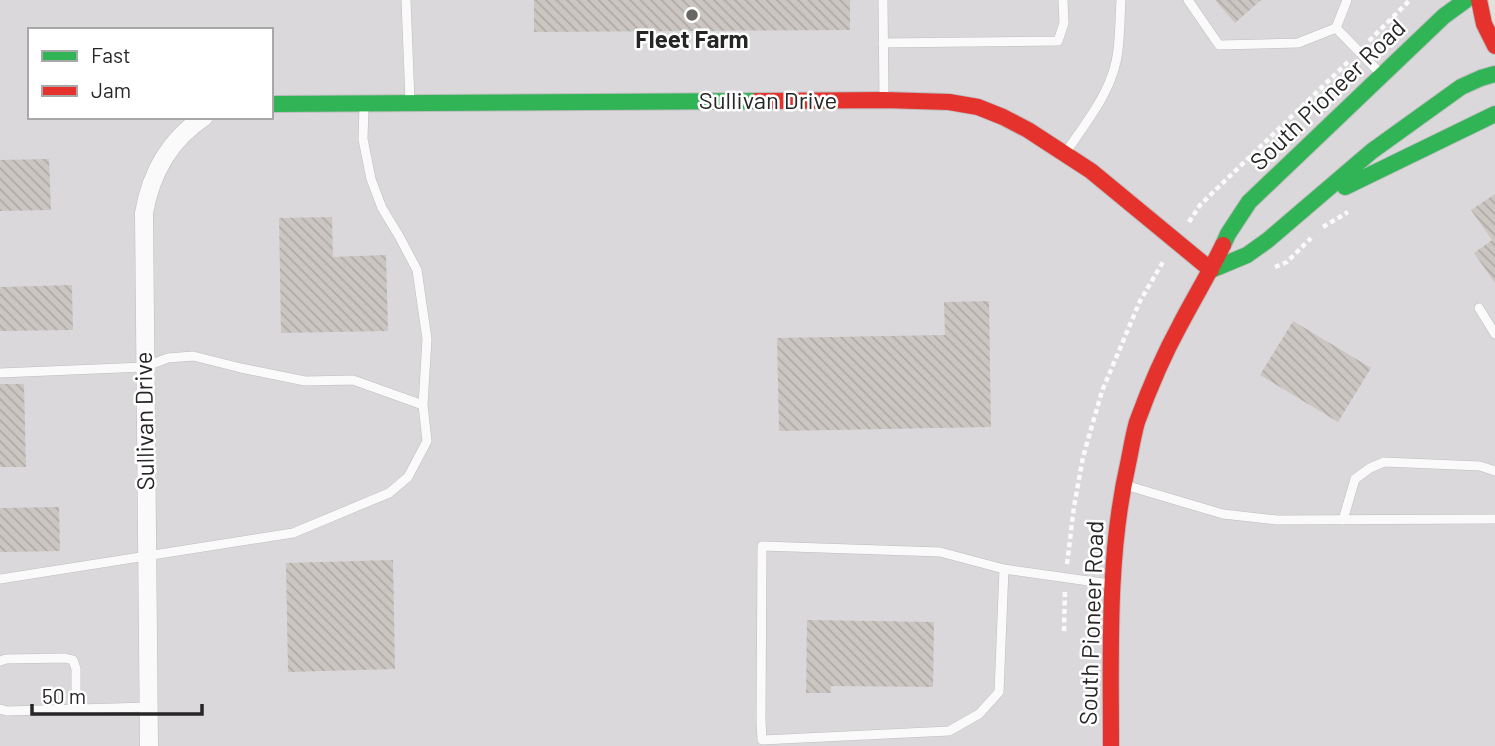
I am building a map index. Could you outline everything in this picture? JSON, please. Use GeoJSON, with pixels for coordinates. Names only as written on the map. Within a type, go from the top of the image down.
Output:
{"type":"FeatureCollection","features":[{"type":"Feature","properties":{"kind":"main road","name":"South Pioneer Road"},"geometry":{"type":"LineString","coordinates":[[1111,746],[1111,584],[1114,546],[1123,485],[1136,426],[1156,373],[1228,234],[1249,202],[1444,16],[1466,0]]}},
{"type":"Feature","properties":{"kind":"main road"},"geometry":{"type":"LineString","coordinates":[[1479,0],[1481,17],[1495,46]]}},
{"type":"Feature","properties":{"kind":"main road"},"geometry":{"type":"LineString","coordinates":[[1211,270],[1247,256],[1373,151],[1461,87],[1495,74]]}},
{"type":"Feature","properties":{"kind":"main road","name":"Sullivan Drive"},"geometry":{"type":"LineString","coordinates":[[273,104],[884,100],[978,107],[1028,130],[1091,171],[1211,270]]}},
{"type":"Feature","properties":{"kind":"main road"},"geometry":{"type":"LineString","coordinates":[[1312,203],[1495,114]]}},
{"type":"Feature","properties":{"kind":"street","name":"Sullivan Drive"},"geometry":{"type":"LineString","coordinates":[[149,746],[144,213],[148,190],[156,169],[183,133],[201,119]]}},
{"type":"Feature","properties":{"kind":"lane"},"geometry":{"type":"LineString","coordinates":[[406,0],[410,102]]}},
{"type":"Feature","properties":{"kind":"lane"},"geometry":{"type":"LineString","coordinates":[[883,0],[884,100]]}},
{"type":"Feature","properties":{"kind":"lane"},"geometry":{"type":"LineString","coordinates":[[883,44],[1058,41],[1064,23],[1063,0]]}},
{"type":"Feature","properties":{"kind":"lane"},"geometry":{"type":"LineString","coordinates":[[1065,154],[1103,96],[1113,75],[1118,51],[1121,0]]}},
{"type":"Feature","properties":{"kind":"lane"},"geometry":{"type":"LineString","coordinates":[[1188,0],[1219,45],[1298,43],[1336,28],[1347,0]]}},
{"type":"Feature","properties":{"kind":"lane"},"geometry":{"type":"LineString","coordinates":[[1336,28],[1382,75]]}},
{"type":"Feature","properties":{"kind":"lane"},"geometry":{"type":"LineString","coordinates":[[0,579],[293,533],[389,493],[408,477],[427,441],[423,405],[427,339],[417,270],[382,208],[371,179],[363,139],[365,102]]}},
{"type":"Feature","properties":{"kind":"lane"},"geometry":{"type":"LineString","coordinates":[[1479,308],[1495,334]]}},
{"type":"Feature","properties":{"kind":"lane"},"geometry":{"type":"LineString","coordinates":[[0,373],[144,367],[168,358],[193,356],[305,381],[353,380],[423,405]]}},
{"type":"Feature","properties":{"kind":"lane"},"geometry":{"type":"LineString","coordinates":[[1343,520],[1355,479],[1370,467],[1384,461],[1467,464],[1495,471]]}},
{"type":"Feature","properties":{"kind":"lane"},"geometry":{"type":"LineString","coordinates":[[1123,485],[1223,514],[1277,520],[1495,519]]}},
{"type":"Feature","properties":{"kind":"lane"},"geometry":{"type":"LineString","coordinates":[[1004,569],[999,692],[979,714],[949,731],[762,740],[762,546],[940,552],[1004,569],[1111,584]]}},
{"type":"Feature","properties":{"kind":"lane"},"geometry":{"type":"LineString","coordinates":[[0,661],[65,657],[73,660],[76,669],[76,710]]}},
{"type":"Feature","properties":{"kind":"lane"},"geometry":{"type":"LineString","coordinates":[[0,709],[149,707]]}},
{"type":"Feature","properties":{"kind":"path"},"geometry":{"type":"LineString","coordinates":[[1274,267],[1287,262],[1319,230],[1357,207]]}},
{"type":"Feature","properties":{"kind":"shaded area"},"geometry":{"type":"Polygon","coordinates":[[[0,0],[1459,0],[1495,33],[1495,746],[0,746],[0,0]]]}},
{"type":"Feature","properties":{"kind":"building","name":"Fleet Farm"},"geometry":{"type":"Polygon","coordinates":[[[534,0],[850,0],[850,30],[534,32],[534,0]]]}},
{"type":"Feature","properties":{"kind":"building"},"geometry":{"type":"Polygon","coordinates":[[[1215,0],[1261,0],[1235,23],[1215,0]]]}},
{"type":"Feature","properties":{"kind":"building"},"geometry":{"type":"Polygon","coordinates":[[[49,159],[51,210],[0,211],[0,160],[49,159]]]}},
{"type":"Feature","properties":{"kind":"building"},"geometry":{"type":"Polygon","coordinates":[[[1495,194],[1495,283],[1474,253],[1492,240],[1471,210],[1495,194]]]}},
{"type":"Feature","properties":{"kind":"building"},"geometry":{"type":"Polygon","coordinates":[[[332,217],[333,257],[386,255],[388,331],[281,333],[279,218],[332,217]]]}},
{"type":"Feature","properties":{"kind":"building"},"geometry":{"type":"Polygon","coordinates":[[[72,285],[73,330],[0,331],[0,287],[72,285]]]}},
{"type":"Feature","properties":{"kind":"building"},"geometry":{"type":"Polygon","coordinates":[[[989,301],[991,427],[779,431],[777,338],[945,335],[944,302],[989,301]]]}},
{"type":"Feature","properties":{"kind":"building"},"geometry":{"type":"Polygon","coordinates":[[[1293,321],[1371,368],[1338,422],[1260,375],[1293,321]]]}},
{"type":"Feature","properties":{"kind":"building"},"geometry":{"type":"Polygon","coordinates":[[[0,384],[24,384],[26,467],[0,467],[0,384]]]}},
{"type":"Feature","properties":{"kind":"building"},"geometry":{"type":"Polygon","coordinates":[[[59,507],[60,551],[0,552],[0,508],[59,507]]]}},
{"type":"Feature","properties":{"kind":"building"},"geometry":{"type":"Polygon","coordinates":[[[393,560],[395,669],[288,672],[286,563],[393,560]]]}},
{"type":"Feature","properties":{"kind":"building"},"geometry":{"type":"Polygon","coordinates":[[[807,620],[934,622],[933,687],[831,686],[831,693],[806,693],[807,620]]]}},
{"type":"Feature","properties":{"kind":"traffic: fast"},"geometry":{"type":"LineString","coordinates":[[1223,245],[1249,202],[1444,16],[1466,0]]}},
{"type":"Feature","properties":{"kind":"traffic: fast"},"geometry":{"type":"LineString","coordinates":[[1211,270],[1247,255],[1268,240],[1372,151],[1461,87],[1495,74]]}},
{"type":"Feature","properties":{"kind":"traffic: fast"},"geometry":{"type":"LineString","coordinates":[[273,104],[757,101]]}},
{"type":"Feature","properties":{"kind":"traffic: fast"},"geometry":{"type":"LineString","coordinates":[[1345,187],[1495,114]]}},
{"type":"Feature","properties":{"kind":"traffic: jam"},"geometry":{"type":"LineString","coordinates":[[1479,0],[1484,24],[1495,46]]}},
{"type":"Feature","properties":{"kind":"traffic: jam"},"geometry":{"type":"LineString","coordinates":[[757,101],[884,100],[949,102],[978,107],[1028,130],[1091,171],[1211,270]]}},
{"type":"Feature","properties":{"kind":"traffic: jam"},"geometry":{"type":"LineString","coordinates":[[1111,746],[1113,569],[1121,499],[1134,433],[1162,361],[1223,245]]}},
{"type":"Feature","properties":{"kind":"place","name":"Fleet Farm"},"geometry":{"type":"Point","coordinates":[692,15]}}]}
